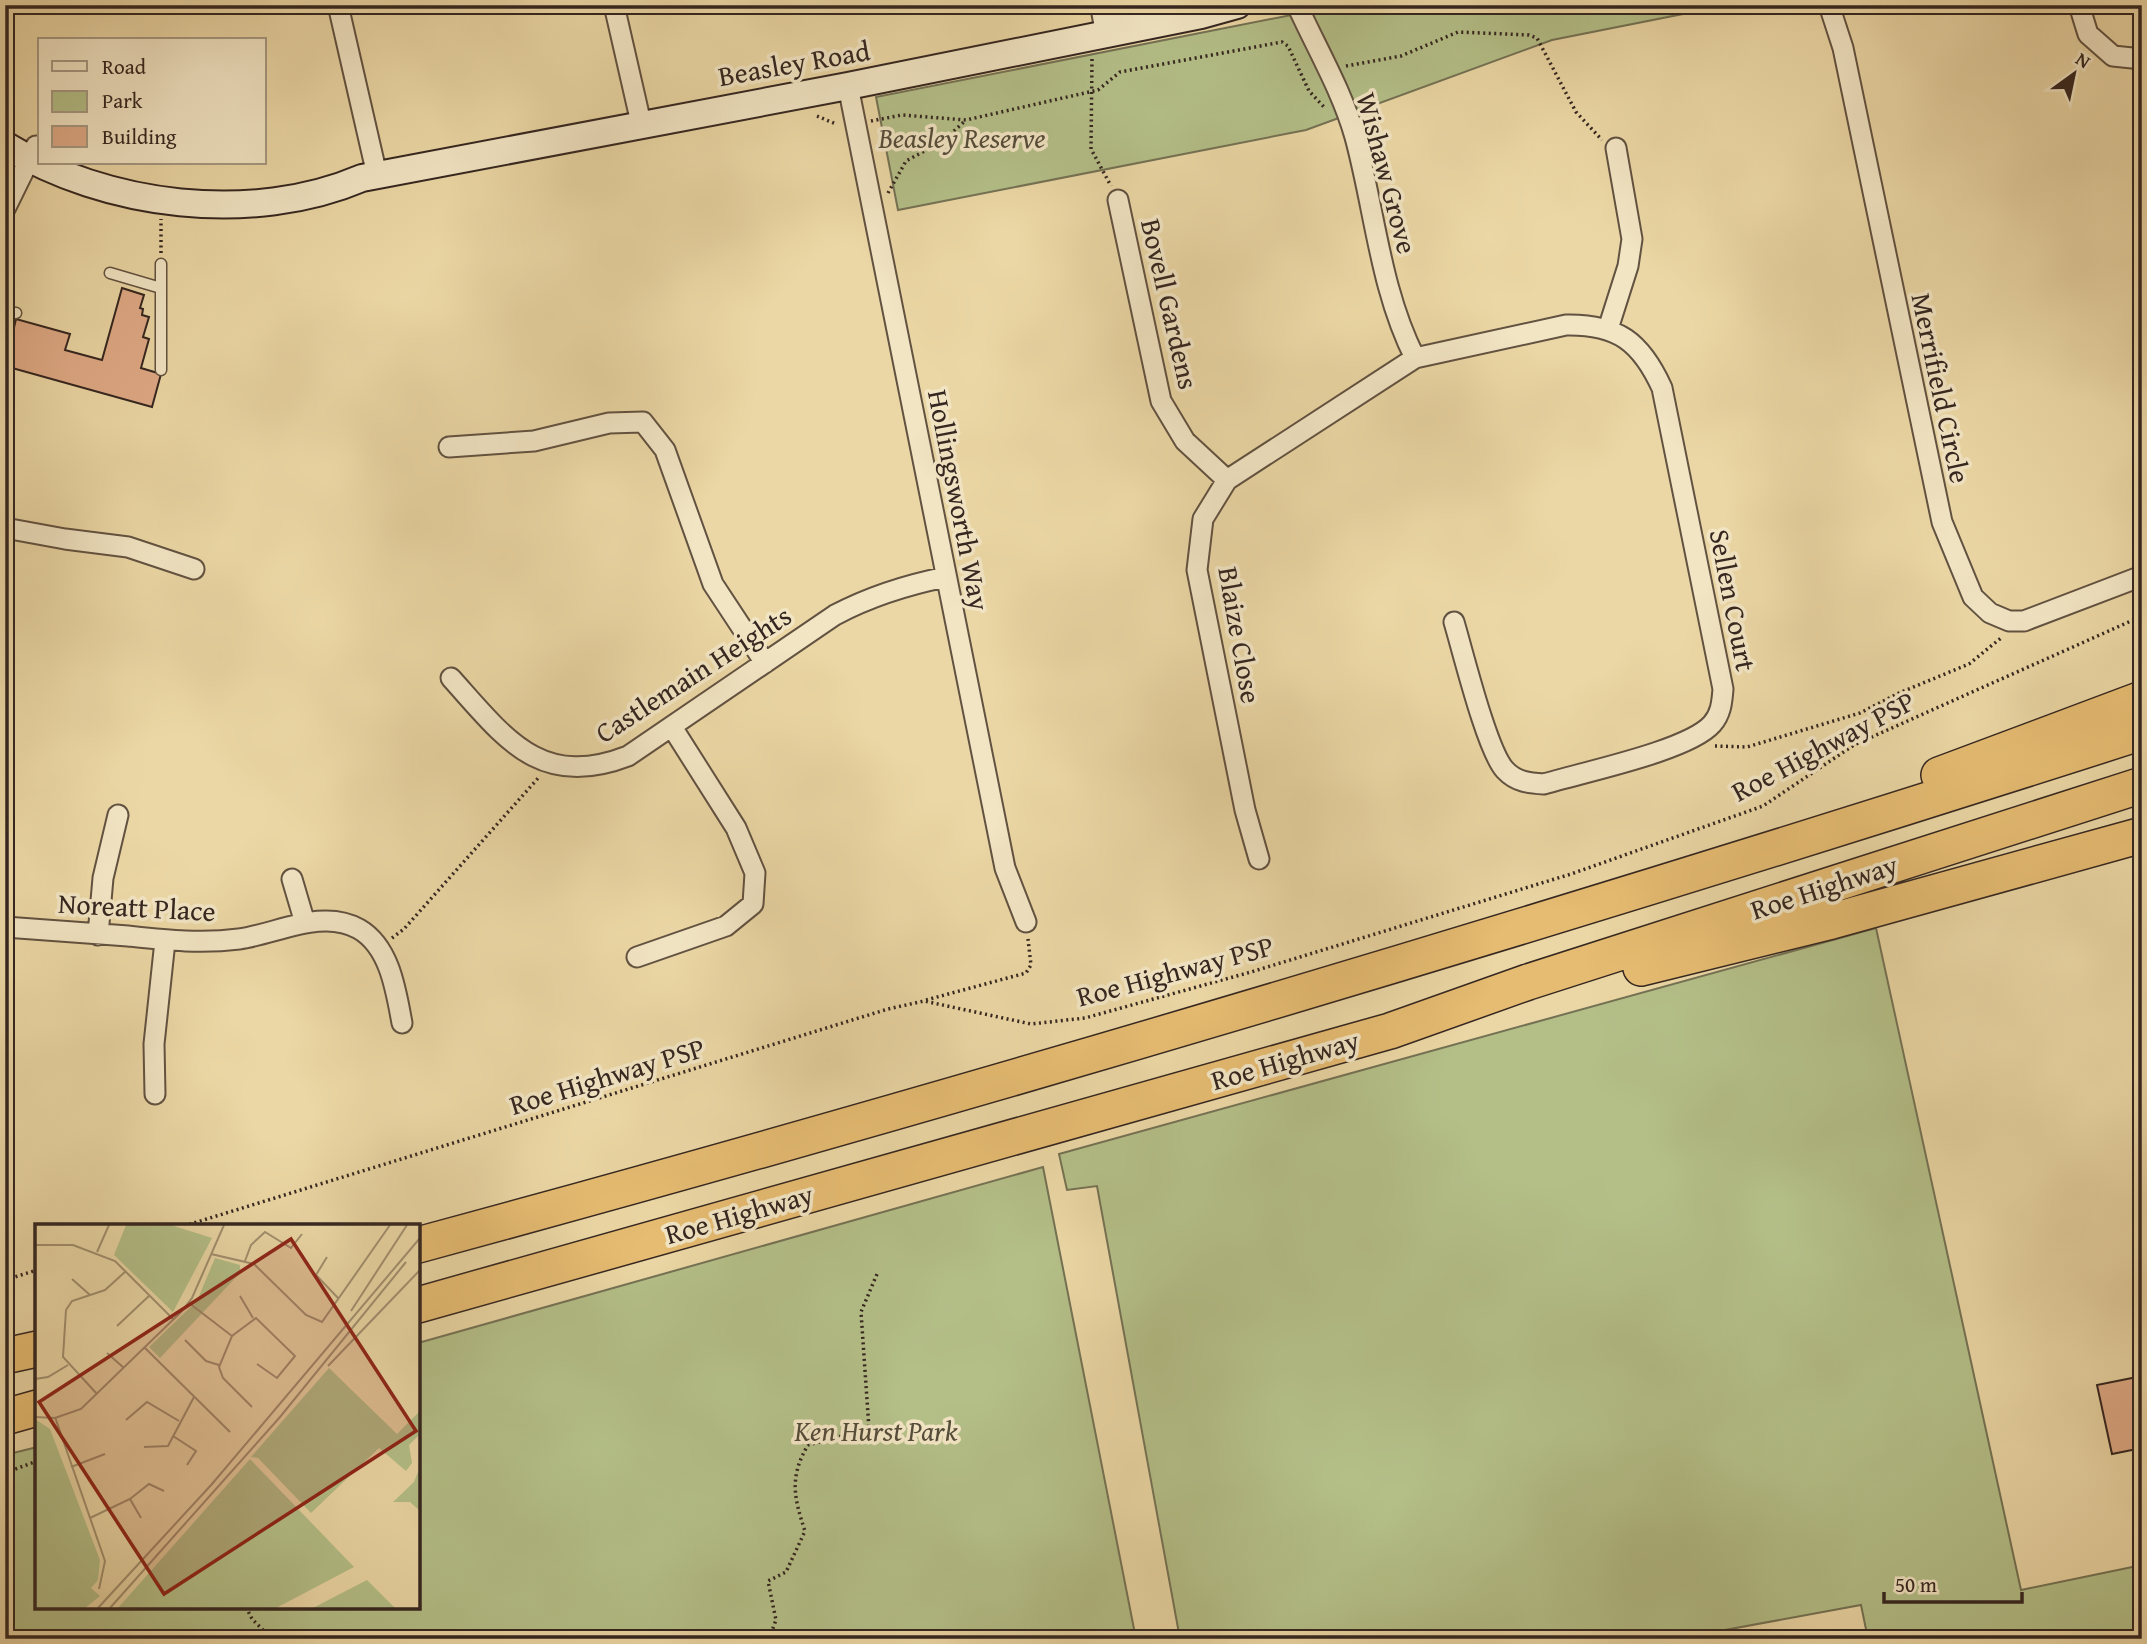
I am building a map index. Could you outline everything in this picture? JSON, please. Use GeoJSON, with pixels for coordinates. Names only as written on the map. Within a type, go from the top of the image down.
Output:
{"type":"FeatureCollection","features":[{"type":"Feature","properties":{"kind":"highway"},"geometry":{"type":"LineString","coordinates":[[1690,877],[1969,762],[2142,699]]}},
{"type":"Feature","properties":{"kind":"highway","name":"Roe Highway"},"geometry":{"type":"LineString","coordinates":[[420,1244],[729,1160],[1690,877],[2142,732]]}},
{"type":"Feature","properties":{"kind":"highway","name":"Roe Highway"},"geometry":{"type":"LineString","coordinates":[[420,1304],[1391,1031],[1528,982],[2142,785]]}},
{"type":"Feature","properties":{"kind":"highway"},"geometry":{"type":"LineString","coordinates":[[1391,1031],[1832,921],[2142,835]]}},
{"type":"Feature","properties":{"kind":"highway"},"geometry":{"type":"LineString","coordinates":[[5,1356],[35,1349]]}},
{"type":"Feature","properties":{"kind":"highway"},"geometry":{"type":"LineString","coordinates":[[5,1417],[35,1409]]}},
{"type":"Feature","properties":{"kind":"main road","name":"Beasley Road"},"geometry":{"type":"LineString","coordinates":[[58,164],[95,185],[141,196],[226,205],[313,195],[370,177],[641,123],[848,86],[1111,26],[1237,5]]}},
{"type":"Feature","properties":{"kind":"main road","name":"Beasley Road"},"geometry":{"type":"LineString","coordinates":[[5,127],[35,151]]}},
{"type":"Feature","properties":{"kind":"main road","name":"Beasley Road"},"geometry":{"type":"LineString","coordinates":[[5,145],[35,151]]}},
{"type":"Feature","properties":{"kind":"main road","name":"Beasley Road"},"geometry":{"type":"LineString","coordinates":[[79,164],[158,185],[224,190],[335,177],[370,177]]}},
{"type":"Feature","properties":{"kind":"street"},"geometry":{"type":"LineString","coordinates":[[338,5],[370,177]]}},
{"type":"Feature","properties":{"kind":"street"},"geometry":{"type":"LineString","coordinates":[[614,5],[641,123]]}},
{"type":"Feature","properties":{"kind":"street"},"geometry":{"type":"LineString","coordinates":[[1103,5],[1111,26]]}},
{"type":"Feature","properties":{"kind":"street","name":"Wishaw Grove"},"geometry":{"type":"LineString","coordinates":[[1297,5],[1345,105],[1355,138],[1391,302],[1398,325],[1415,358]]}},
{"type":"Feature","properties":{"kind":"street","name":"Merrifield Circle"},"geometry":{"type":"LineString","coordinates":[[1829,5],[1843,48],[1942,522],[1973,597],[1990,613],[2008,621]]}},
{"type":"Feature","properties":{"kind":"street"},"geometry":{"type":"LineString","coordinates":[[2079,5],[2088,34],[2113,56],[2142,59]]}},
{"type":"Feature","properties":{"kind":"street","name":"Hollingsworth Way"},"geometry":{"type":"LineString","coordinates":[[848,86],[1006,868],[1026,922]]}},
{"type":"Feature","properties":{"kind":"street"},"geometry":{"type":"LineString","coordinates":[[1608,329],[1628,266],[1632,239],[1616,148]]}},
{"type":"Feature","properties":{"kind":"street"},"geometry":{"type":"LineString","coordinates":[[5,209],[35,151]]}},
{"type":"Feature","properties":{"kind":"street","name":"Bovell Gardens"},"geometry":{"type":"LineString","coordinates":[[1118,200],[1161,401],[1185,441],[1227,480]]}},
{"type":"Feature","properties":{"kind":"street","name":"Sellen Court"},"geometry":{"type":"LineString","coordinates":[[1415,358],[1566,325],[1587,325],[1608,329],[1629,340],[1650,362],[1662,388],[1723,689],[1722,707],[1713,723],[1701,735]]}},
{"type":"Feature","properties":{"kind":"street","name":"Blaize Close"},"geometry":{"type":"LineString","coordinates":[[1259,859],[1245,810],[1196,570],[1203,519],[1227,480],[1415,358]]}},
{"type":"Feature","properties":{"kind":"street"},"geometry":{"type":"LineString","coordinates":[[449,447],[534,441],[609,423],[643,422],[665,450],[713,584],[765,663]]}},
{"type":"Feature","properties":{"kind":"street"},"geometry":{"type":"LineString","coordinates":[[5,528],[65,540],[128,547],[194,569]]}},
{"type":"Feature","properties":{"kind":"street","name":"Castlemain Heights"},"geometry":{"type":"LineString","coordinates":[[452,678],[504,737],[546,761],[572,768],[599,767],[628,756],[835,615],[870,597],[907,584],[946,576]]}},
{"type":"Feature","properties":{"kind":"street"},"geometry":{"type":"LineString","coordinates":[[2008,621],[2040,617],[2142,576]]}},
{"type":"Feature","properties":{"kind":"street"},"geometry":{"type":"LineString","coordinates":[[1454,622],[1494,750],[1505,770],[1523,782],[1544,783],[1687,742],[1701,735]]}},
{"type":"Feature","properties":{"kind":"street"},"geometry":{"type":"LineString","coordinates":[[637,957],[726,926],[752,904],[755,873],[736,828],[672,727]]}},
{"type":"Feature","properties":{"kind":"street"},"geometry":{"type":"LineString","coordinates":[[98,934],[103,878],[118,815]]}},
{"type":"Feature","properties":{"kind":"street"},"geometry":{"type":"LineString","coordinates":[[292,879],[305,923]]}},
{"type":"Feature","properties":{"kind":"street","name":"Noreatt Place"},"geometry":{"type":"LineString","coordinates":[[5,927],[165,941],[240,939],[305,923],[335,921],[359,929],[378,948],[393,979],[402,1023]]}},
{"type":"Feature","properties":{"kind":"street"},"geometry":{"type":"LineString","coordinates":[[155,1094],[154,1044],[165,941]]}},
{"type":"Feature","properties":{"kind":"lane"},"geometry":{"type":"LineString","coordinates":[[161,264],[161,370]]}},
{"type":"Feature","properties":{"kind":"lane"},"geometry":{"type":"LineString","coordinates":[[110,273],[161,288]]}},
{"type":"Feature","properties":{"kind":"path"},"geometry":{"type":"LineString","coordinates":[[1111,26],[1092,51],[1091,149],[1118,200]]}},
{"type":"Feature","properties":{"kind":"path"},"geometry":{"type":"LineString","coordinates":[[1346,66],[1401,56],[1458,32],[1529,35],[1537,38],[1576,112],[1595,137],[1616,148]]}},
{"type":"Feature","properties":{"kind":"path"},"geometry":{"type":"LineString","coordinates":[[869,121],[902,115],[966,120],[1093,91],[1120,72],[1282,42],[1288,46],[1318,103],[1329,111],[1345,105]]}},
{"type":"Feature","properties":{"kind":"path"},"geometry":{"type":"LineString","coordinates":[[871,204],[886,195],[906,161],[943,141],[966,120]]}},
{"type":"Feature","properties":{"kind":"path"},"geometry":{"type":"LineString","coordinates":[[161,213],[161,264]]}},
{"type":"Feature","properties":{"kind":"path","name":"Roe Highway PSP"},"geometry":{"type":"LineString","coordinates":[[190,1224],[888,1009],[924,1001],[1031,1024],[1085,1018],[1251,972],[1571,874],[1762,806],[1854,745],[2142,616]]}},
{"type":"Feature","properties":{"kind":"path"},"geometry":{"type":"LineString","coordinates":[[1701,735],[1707,745],[1747,747],[1860,713],[1899,693],[1969,664],[2007,632],[2008,621]]}},
{"type":"Feature","properties":{"kind":"path"},"geometry":{"type":"LineString","coordinates":[[378,948],[413,919],[537,780],[546,761]]}},
{"type":"Feature","properties":{"kind":"path"},"geometry":{"type":"LineString","coordinates":[[924,1001],[1026,974],[1031,965],[1026,922]]}},
{"type":"Feature","properties":{"kind":"path"},"geometry":{"type":"LineString","coordinates":[[5,1280],[35,1271]]}},
{"type":"Feature","properties":{"kind":"path"},"geometry":{"type":"LineString","coordinates":[[769,1639],[776,1620],[768,1581],[786,1572],[805,1531],[793,1495],[803,1453],[808,1445],[869,1429],[861,1312],[877,1275]]}},
{"type":"Feature","properties":{"kind":"path"},"geometry":{"type":"LineString","coordinates":[[5,1473],[35,1462]]}},
{"type":"Feature","properties":{"kind":"path"},"geometry":{"type":"LineString","coordinates":[[247,1609],[252,1619],[272,1639]]}},
{"type":"Feature","properties":{"kind":"path"},"geometry":{"type":"LineString","coordinates":[[737,1639],[737,1631],[760,1639]]}},
{"type":"Feature","properties":{"kind":"green space","name":"Beasley Reserve"},"geometry":{"type":"Polygon","coordinates":[[[1342,5],[1711,5],[1708,9],[1552,40],[1306,130],[898,210],[876,97],[1342,5]]]}},
{"type":"Feature","properties":{"kind":"green space"},"geometry":{"type":"Polygon","coordinates":[[[1876,928],[2021,1590],[2142,1565],[2142,1639],[1868,1639],[1861,1605],[1676,1639],[1180,1639],[1097,1186],[1067,1190],[1059,1154],[1876,928]]]}},
{"type":"Feature","properties":{"kind":"green space","name":"Ken Hurst Park"},"geometry":{"type":"Polygon","coordinates":[[[1043,1167],[1136,1639],[5,1639],[5,1455],[35,1448],[35,1609],[420,1609],[420,1342],[1043,1167]]]}},
{"type":"Feature","properties":{"kind":"building"},"geometry":{"type":"Polygon","coordinates":[[[122,288],[144,295],[140,308],[143,309],[142,315],[149,317],[143,337],[149,339],[141,368],[161,374],[152,407],[5,366],[16,319],[70,334],[65,350],[102,360],[122,288]]]}},
{"type":"Feature","properties":{"kind":"building"},"geometry":{"type":"Polygon","coordinates":[[[2142,1376],[2142,1448],[2112,1454],[2097,1385],[2142,1376]]]}}]}
